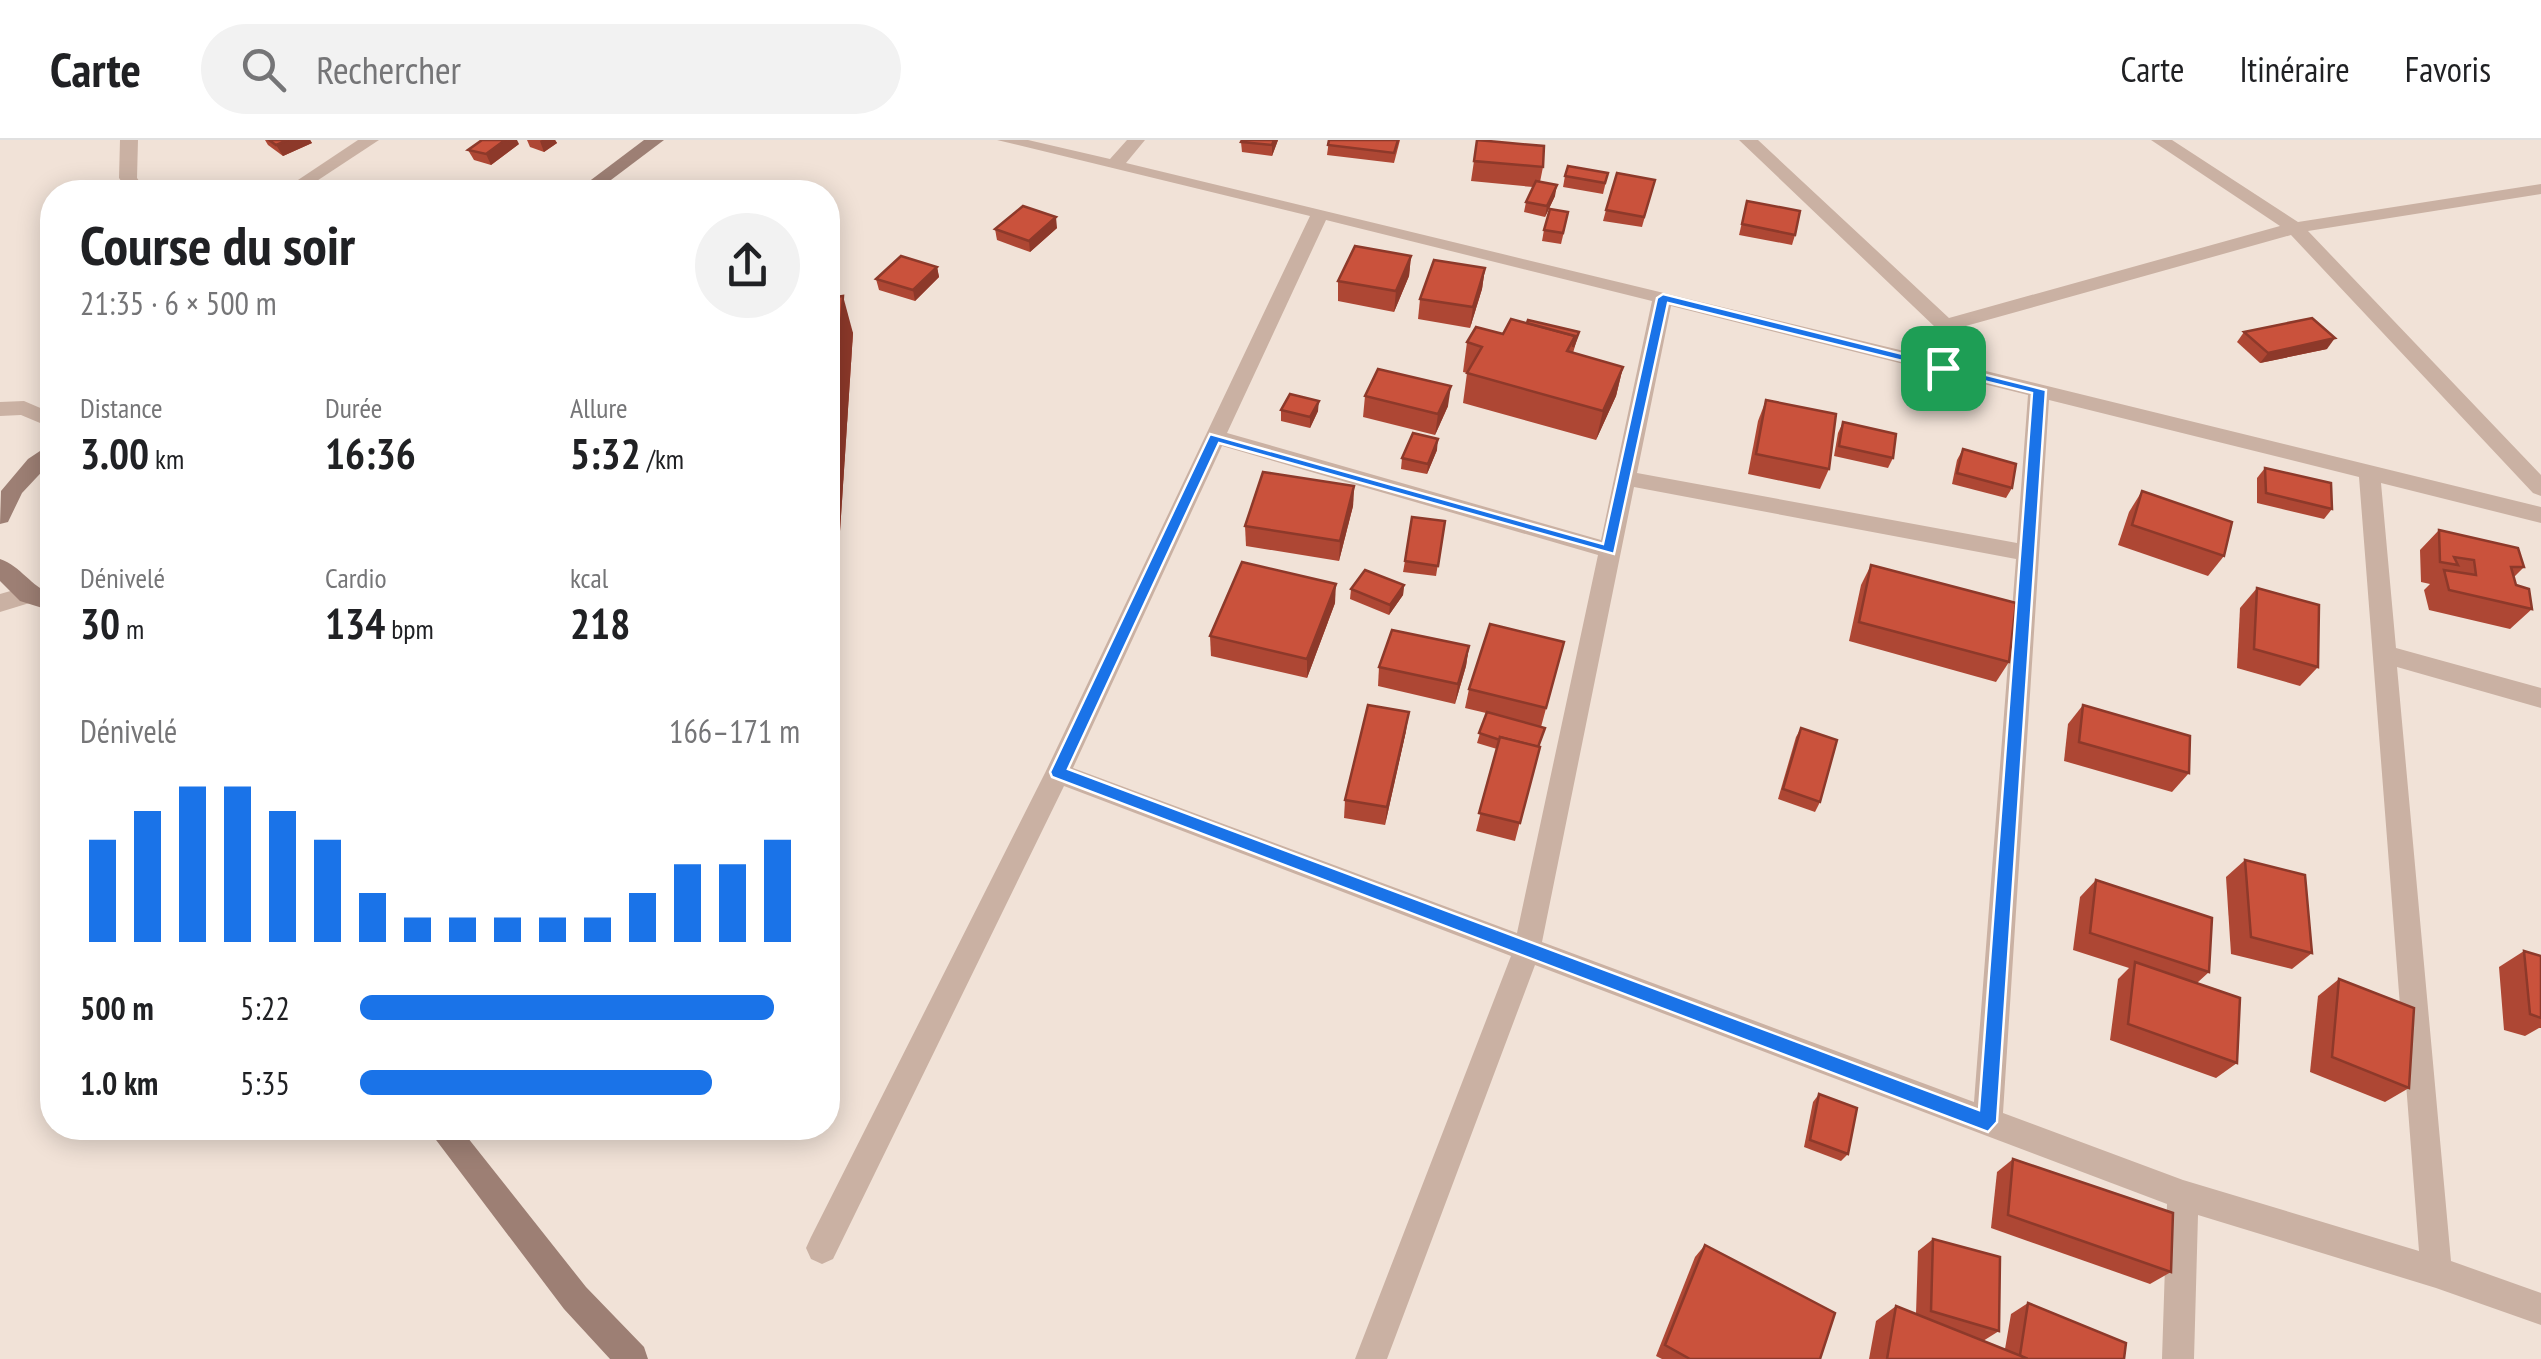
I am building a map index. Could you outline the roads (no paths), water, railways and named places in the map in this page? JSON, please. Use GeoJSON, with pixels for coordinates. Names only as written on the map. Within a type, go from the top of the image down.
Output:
{"type":"FeatureCollection","features":[{"type":"Feature","properties":{"kind":"street"},"geometry":{"type":"LineString","coordinates":[[129,180],[130,140]]}},
{"type":"Feature","properties":{"kind":"street"},"geometry":{"type":"LineString","coordinates":[[308,180],[370,140]]}},
{"type":"Feature","properties":{"kind":"street"},"geometry":{"type":"LineString","coordinates":[[600,180],[655,140]]}},
{"type":"Feature","properties":{"kind":"street"},"geometry":{"type":"LineString","coordinates":[[1006,140],[1320,213],[2541,515]]}},
{"type":"Feature","properties":{"kind":"street"},"geometry":{"type":"LineString","coordinates":[[1114,165],[1136,140]]}},
{"type":"Feature","properties":{"kind":"street"},"geometry":{"type":"LineString","coordinates":[[1748,140],[1944,325],[1943,368]]}},
{"type":"Feature","properties":{"kind":"street"},"geometry":{"type":"LineString","coordinates":[[2160,140],[2295,228],[2541,488]]}},
{"type":"Feature","properties":{"kind":"street"},"geometry":{"type":"LineString","coordinates":[[1944,325],[2295,228],[2541,190]]}},
{"type":"Feature","properties":{"kind":"street"},"geometry":{"type":"LineString","coordinates":[[822,1248],[1058,772],[1320,213]]}},
{"type":"Feature","properties":{"kind":"street"},"geometry":{"type":"LineString","coordinates":[[1371,1359],[1528,950],[1663,298]]}},
{"type":"Feature","properties":{"kind":"street"},"geometry":{"type":"LineString","coordinates":[[1988,1122],[2039,390]]}},
{"type":"Feature","properties":{"kind":"street"},"geometry":{"type":"LineString","coordinates":[[0,409],[24,408],[40,415]]}},
{"type":"Feature","properties":{"kind":"street"},"geometry":{"type":"LineString","coordinates":[[1215,437],[1609,550]]}},
{"type":"Feature","properties":{"kind":"street"},"geometry":{"type":"LineString","coordinates":[[0,516],[4,502],[40,460]]}},
{"type":"Feature","properties":{"kind":"street"},"geometry":{"type":"LineString","coordinates":[[0,478],[30,468]]}},
{"type":"Feature","properties":{"kind":"street"},"geometry":{"type":"LineString","coordinates":[[2369,471],[2436,1272]]}},
{"type":"Feature","properties":{"kind":"street"},"geometry":{"type":"LineString","coordinates":[[1625,478],[2027,553]]}},
{"type":"Feature","properties":{"kind":"street"},"geometry":{"type":"LineString","coordinates":[[0,566],[28,595],[40,599]]}},
{"type":"Feature","properties":{"kind":"street"},"geometry":{"type":"LineString","coordinates":[[0,603],[28,595]]}},
{"type":"Feature","properties":{"kind":"street"},"geometry":{"type":"LineString","coordinates":[[2384,654],[2541,698]]}},
{"type":"Feature","properties":{"kind":"street"},"geometry":{"type":"LineString","coordinates":[[1058,772],[2183,1196],[2436,1272],[2541,1309]]}},
{"type":"Feature","properties":{"kind":"street"},"geometry":{"type":"LineString","coordinates":[[451,1140],[575,1298],[632,1359]]}},
{"type":"Feature","properties":{"kind":"street"},"geometry":{"type":"LineString","coordinates":[[2178,1359],[2183,1196]]}}]}
